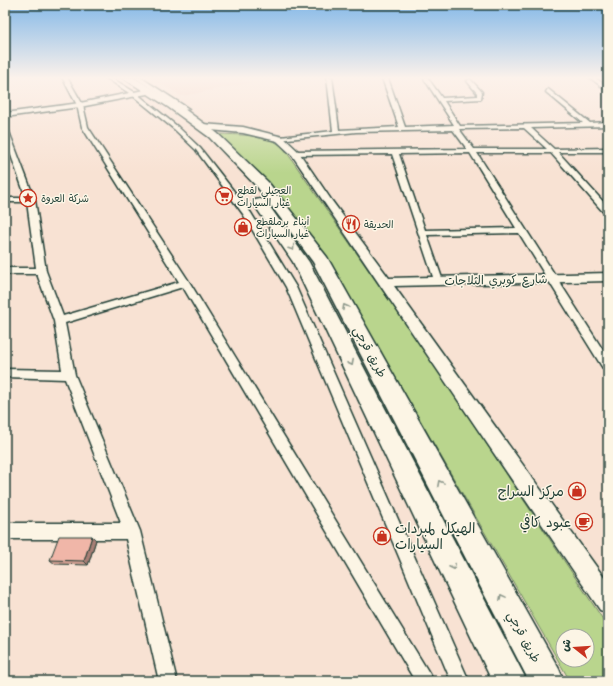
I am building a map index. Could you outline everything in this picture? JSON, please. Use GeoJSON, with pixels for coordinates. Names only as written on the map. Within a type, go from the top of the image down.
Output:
{"type":"FeatureCollection","features":[{"type":"Feature","properties":{"kind":"highway","name":"طريق قرجي"},"geometry":{"type":"LineString","coordinates":[[166,109],[186,125],[227,163],[272,218],[301,262],[510,681]]}},
{"type":"Feature","properties":{"kind":"highway","name":"طريق قرجي"},"geometry":{"type":"LineString","coordinates":[[173,109],[213,135],[263,185],[321,261],[547,681]]}},
{"type":"Feature","properties":{"kind":"highway"},"geometry":{"type":"LineString","coordinates":[[434,530],[461,520]]}},
{"type":"Feature","properties":{"kind":"main road"},"geometry":{"type":"LineString","coordinates":[[5,116],[53,109]]}},
{"type":"Feature","properties":{"kind":"main road"},"geometry":{"type":"LineString","coordinates":[[202,127],[243,130],[280,139],[295,153],[608,602]]}},
{"type":"Feature","properties":{"kind":"main road","name":"شارع كوبري الثلاجات"},"geometry":{"type":"LineString","coordinates":[[384,282],[608,277]]}},
{"type":"Feature","properties":{"kind":"street"},"geometry":{"type":"LineString","coordinates":[[81,109],[85,127],[185,284],[426,681]]}},
{"type":"Feature","properties":{"kind":"street"},"geometry":{"type":"LineString","coordinates":[[158,109],[198,150],[247,213],[291,287],[460,681]]}},
{"type":"Feature","properties":{"kind":"street"},"geometry":{"type":"LineString","coordinates":[[333,109],[336,132]]}},
{"type":"Feature","properties":{"kind":"street"},"geometry":{"type":"LineString","coordinates":[[396,109],[402,128]]}},
{"type":"Feature","properties":{"kind":"street"},"geometry":{"type":"LineString","coordinates":[[445,109],[608,367]]}},
{"type":"Feature","properties":{"kind":"street"},"geometry":{"type":"LineString","coordinates":[[570,109],[588,124]]}},
{"type":"Feature","properties":{"kind":"street"},"geometry":{"type":"LineString","coordinates":[[280,139],[336,132],[402,128],[608,124]]}},
{"type":"Feature","properties":{"kind":"street"},"geometry":{"type":"LineString","coordinates":[[526,126],[553,150],[608,212]]}},
{"type":"Feature","properties":{"kind":"street"},"geometry":{"type":"LineString","coordinates":[[5,129],[9,151],[31,200],[41,271],[59,321],[69,375],[132,531],[168,681]]}},
{"type":"Feature","properties":{"kind":"street"},"geometry":{"type":"LineString","coordinates":[[295,153],[608,150]]}},
{"type":"Feature","properties":{"kind":"street"},"geometry":{"type":"LineString","coordinates":[[395,152],[438,281]]}},
{"type":"Feature","properties":{"kind":"street"},"geometry":{"type":"LineString","coordinates":[[5,200],[31,200]]}},
{"type":"Feature","properties":{"kind":"street"},"geometry":{"type":"LineString","coordinates":[[421,233],[521,230]]}},
{"type":"Feature","properties":{"kind":"street"},"geometry":{"type":"LineString","coordinates":[[5,271],[41,271]]}},
{"type":"Feature","properties":{"kind":"street"},"geometry":{"type":"LineString","coordinates":[[59,321],[185,284]]}},
{"type":"Feature","properties":{"kind":"street"},"geometry":{"type":"LineString","coordinates":[[5,373],[69,375]]}},
{"type":"Feature","properties":{"kind":"street"},"geometry":{"type":"LineString","coordinates":[[5,531],[132,531]]}},
{"type":"Feature","properties":{"kind":"green space"},"geometry":{"type":"Polygon","coordinates":[[[219,134],[259,137],[274,141],[284,149],[290,157],[434,365],[608,627],[608,681],[570,681],[563,668],[595,668],[595,628],[555,628],[555,655],[334,270],[275,189],[219,134]]]}},
{"type":"Feature","properties":{"kind":"building"},"geometry":{"type":"Polygon","coordinates":[[[59,536],[92,536],[84,561],[50,560],[59,536]]]}},
{"type":"Feature","properties":{"kind":"place","name":"العجيلي لقطع غيار السيارات"},"geometry":{"type":"Point","coordinates":[224,196]}},
{"type":"Feature","properties":{"kind":"place","name":"شركة العروة"},"geometry":{"type":"Point","coordinates":[28,198]}},
{"type":"Feature","properties":{"kind":"place","name":"الحديقة"},"geometry":{"type":"Point","coordinates":[351,224]}},
{"type":"Feature","properties":{"kind":"place","name":"أبناء برملقطع غيار السيارات"},"geometry":{"type":"Point","coordinates":[243,227]}},
{"type":"Feature","properties":{"kind":"place","name":"مركز السراج"},"geometry":{"type":"Point","coordinates":[577,491]}},
{"type":"Feature","properties":{"kind":"place","name":"عبود كافي"},"geometry":{"type":"Point","coordinates":[584,522]}},
{"type":"Feature","properties":{"kind":"place","name":"الهيكل لمبردات السيارات"},"geometry":{"type":"Point","coordinates":[382,536]}}]}
